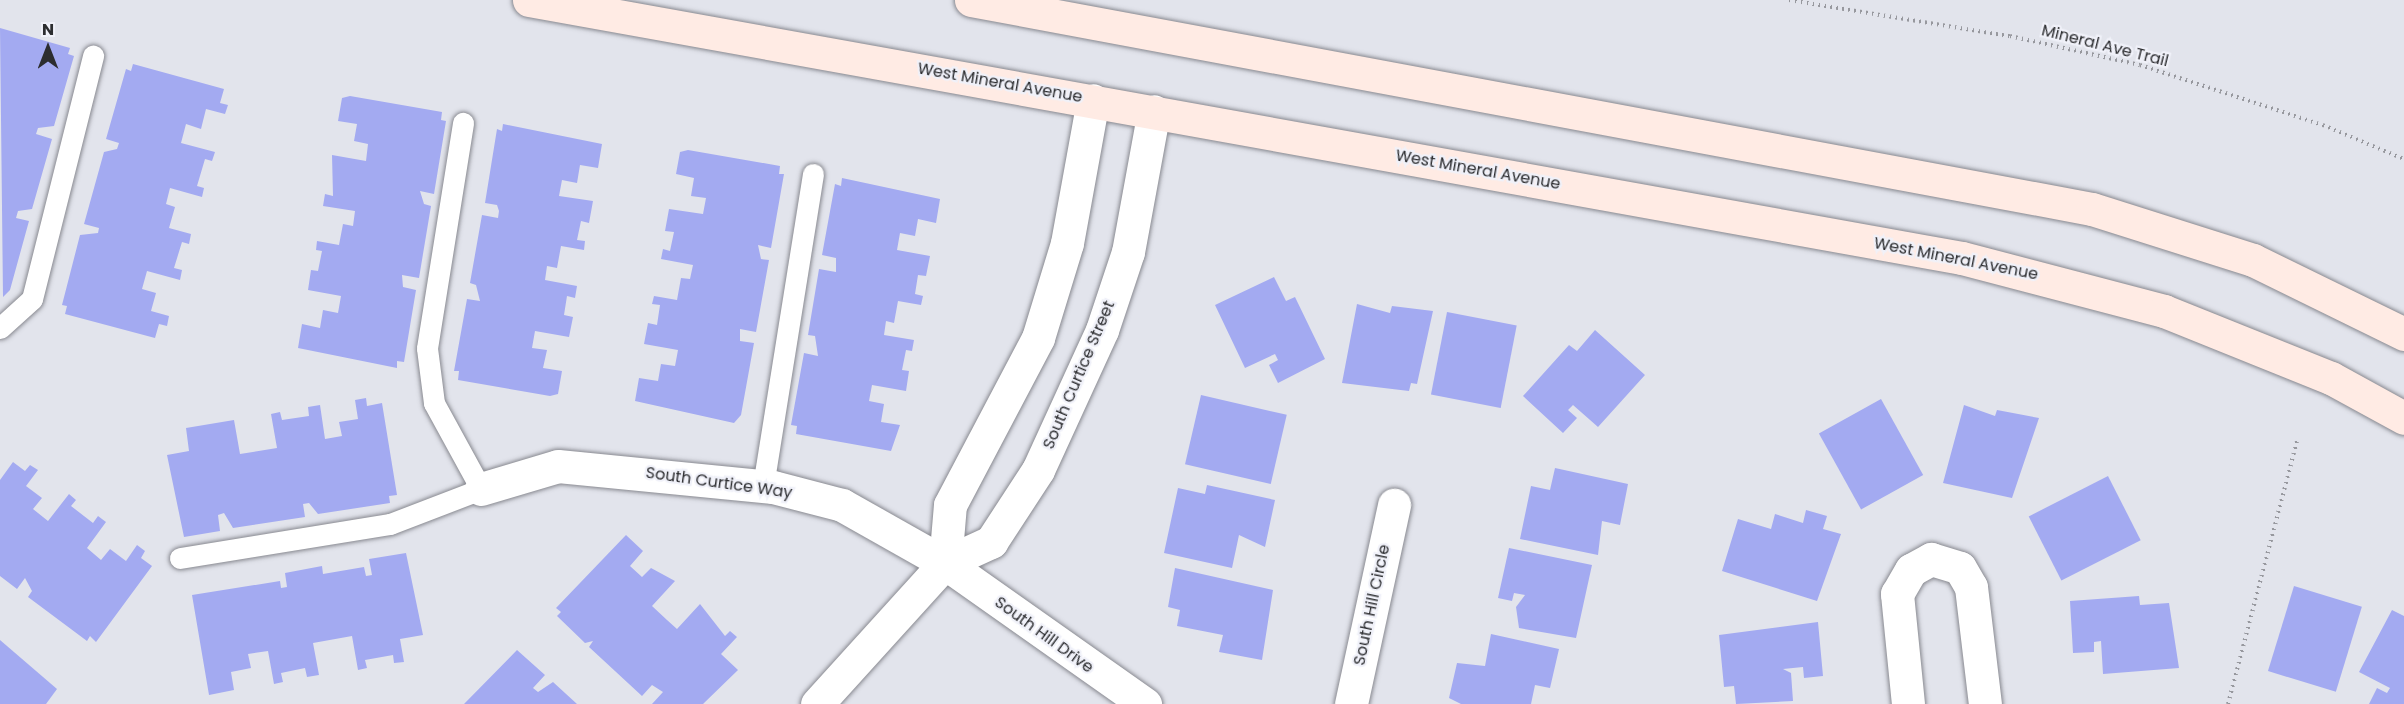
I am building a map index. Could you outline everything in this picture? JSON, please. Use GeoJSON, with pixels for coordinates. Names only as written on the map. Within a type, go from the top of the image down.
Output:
{"type":"FeatureCollection","features":[{"type":"Feature","properties":{"kind":"main road","name":"West Mineral Avenue"},"geometry":{"type":"LineString","coordinates":[[529,0],[1154,111],[2064,281],[2246,341],[2331,378],[2404,418]]}},
{"type":"Feature","properties":{"kind":"main road"},"geometry":{"type":"LineString","coordinates":[[971,0],[2092,209],[2253,260],[2404,334]]}},
{"type":"Feature","properties":{"kind":"street"},"geometry":{"type":"LineString","coordinates":[[945,563],[950,505],[1038,338],[1067,243],[1093,100]]}},
{"type":"Feature","properties":{"kind":"street","name":"South Curtice Street"},"geometry":{"type":"LineString","coordinates":[[817,704],[945,563],[991,542],[1038,470],[1102,330],[1128,252],[1154,111]]}},
{"type":"Feature","properties":{"kind":"street","name":"South Curtice Way"},"geometry":{"type":"LineString","coordinates":[[481,489],[558,466],[763,486],[842,505],[945,563]]}},
{"type":"Feature","properties":{"kind":"street","name":"South Hill Circle"},"geometry":{"type":"LineString","coordinates":[[1351,704],[1394,505]]}},
{"type":"Feature","properties":{"kind":"street"},"geometry":{"type":"LineString","coordinates":[[1908,704],[1897,594],[1911,570],[1931,559],[1960,568],[1971,587],[1984,704]]}},
{"type":"Feature","properties":{"kind":"street","name":"South Hill Drive"},"geometry":{"type":"LineString","coordinates":[[945,563],[1146,704]]}},
{"type":"Feature","properties":{"kind":"lane"},"geometry":{"type":"LineString","coordinates":[[0,328],[32,299],[93,56]]}},
{"type":"Feature","properties":{"kind":"lane"},"geometry":{"type":"LineString","coordinates":[[180,558],[390,524],[481,489],[434,403],[426,348],[463,123]]}},
{"type":"Feature","properties":{"kind":"lane"},"geometry":{"type":"LineString","coordinates":[[763,486],[813,174]]}},
{"type":"Feature","properties":{"kind":"path","name":"Mineral Ave Trail"},"geometry":{"type":"LineString","coordinates":[[1789,0],[2010,36],[2140,65],[2283,111],[2404,159]]}},
{"type":"Feature","properties":{"kind":"path"},"geometry":{"type":"LineString","coordinates":[[2228,704],[2298,438]]}},
{"type":"Feature","properties":{"kind":"building"},"geometry":{"type":"Polygon","coordinates":[[[0,28],[70,48],[68,54],[74,56],[54,126],[38,128],[36,134],[52,139],[32,209],[18,211],[16,218],[29,221],[10,290],[3,297],[0,28]]]}},
{"type":"Feature","properties":{"kind":"building"},"geometry":{"type":"Polygon","coordinates":[[[133,64],[224,89],[220,103],[228,105],[225,114],[206,109],[201,129],[186,124],[181,143],[215,152],[212,161],[205,159],[197,186],[204,188],[202,197],[170,188],[166,204],[175,207],[169,228],[191,234],[189,244],[182,242],[174,268],[182,270],[180,280],[147,271],[142,289],[156,293],[151,311],[169,316],[167,326],[159,324],[155,338],[65,314],[67,306],[62,305],[80,235],[98,233],[99,228],[84,224],[104,152],[117,149],[119,143],[106,139],[126,69],[131,71],[133,64]]]}},
{"type":"Feature","properties":{"kind":"building"},"geometry":{"type":"Polygon","coordinates":[[[350,96],[442,112],[441,120],[446,121],[434,194],[420,191],[424,204],[431,206],[419,278],[402,275],[403,287],[416,290],[404,362],[397,361],[397,368],[298,348],[302,324],[320,328],[323,310],[338,313],[341,296],[308,290],[311,270],[318,271],[322,251],[316,250],[317,241],[339,245],[343,224],[353,226],[355,211],[323,206],[325,194],[333,196],[332,155],[366,161],[368,144],[354,141],[357,124],[338,121],[342,98],[350,96]]]}},
{"type":"Feature","properties":{"kind":"building"},"geometry":{"type":"Polygon","coordinates":[[[503,124],[602,144],[598,168],[580,165],[577,183],[562,180],[559,196],[593,201],[589,223],[581,221],[577,240],[585,241],[584,250],[561,246],[557,268],[547,266],[545,280],[577,286],[575,298],[567,296],[564,315],[573,317],[569,337],[535,331],[532,348],[547,350],[543,368],[562,371],[558,394],[550,396],[458,380],[459,371],[454,371],[467,299],[480,301],[476,285],[470,283],[482,215],[498,218],[497,205],[485,203],[497,129],[502,131],[503,124]]]}},
{"type":"Feature","properties":{"kind":"building"},"geometry":{"type":"Polygon","coordinates":[[[688,150],[780,166],[779,174],[784,174],[771,248],[758,245],[761,259],[769,260],[756,332],[740,329],[740,341],[754,343],[741,415],[734,423],[635,401],[639,378],[658,381],[661,364],[675,366],[678,350],[644,344],[648,323],[657,325],[660,305],[652,304],[654,296],[677,300],[681,278],[690,279],[693,265],[661,259],[663,249],[670,251],[674,232],[665,231],[669,209],[703,214],[706,198],[691,196],[694,178],[676,174],[680,152],[688,150]]]}},
{"type":"Feature","properties":{"kind":"building"},"geometry":{"type":"Polygon","coordinates":[[[842,178],[940,199],[936,223],[918,219],[915,236],[900,233],[897,250],[930,256],[926,276],[918,275],[915,294],[923,296],[921,305],[898,301],[894,323],[886,321],[884,335],[914,340],[912,351],[906,350],[902,370],[909,371],[906,391],[872,385],[869,401],[884,404],[881,422],[900,425],[891,451],[796,434],[797,426],[791,425],[804,353],[818,356],[815,336],[808,335],[819,269],[836,272],[836,258],[822,255],[835,184],[841,186],[842,178]]]}},
{"type":"Feature","properties":{"kind":"building"},"geometry":{"type":"Polygon","coordinates":[[[1274,277],[1286,301],[1295,297],[1325,359],[1278,383],[1269,365],[1278,360],[1275,354],[1245,368],[1215,305],[1274,277]]]}},
{"type":"Feature","properties":{"kind":"building"},"geometry":{"type":"Polygon","coordinates":[[[1357,304],[1390,313],[1392,306],[1433,311],[1417,384],[1411,383],[1409,391],[1342,383],[1357,304]]]}},
{"type":"Feature","properties":{"kind":"building"},"geometry":{"type":"Polygon","coordinates":[[[1447,312],[1517,326],[1501,408],[1431,394],[1447,312]]]}},
{"type":"Feature","properties":{"kind":"building"},"geometry":{"type":"Polygon","coordinates":[[[1595,330],[1645,375],[1598,427],[1573,405],[1568,410],[1577,418],[1563,433],[1523,396],[1569,345],[1577,351],[1595,330]]]}},
{"type":"Feature","properties":{"kind":"building"},"geometry":{"type":"Polygon","coordinates":[[[1201,395],[1287,415],[1271,484],[1185,464],[1201,395]]]}},
{"type":"Feature","properties":{"kind":"building"},"geometry":{"type":"Polygon","coordinates":[[[366,398],[367,406],[382,403],[397,495],[389,496],[390,503],[318,514],[309,503],[303,504],[305,517],[233,528],[224,513],[218,515],[220,531],[184,537],[167,455],[189,451],[186,428],[234,420],[240,454],[277,448],[271,414],[280,412],[282,420],[309,416],[308,407],[320,405],[325,439],[342,436],[339,422],[358,419],[355,400],[366,398]]]}},
{"type":"Feature","properties":{"kind":"building"},"geometry":{"type":"Polygon","coordinates":[[[1881,399],[1923,475],[1861,510],[1819,433],[1881,399]]]}},
{"type":"Feature","properties":{"kind":"building"},"geometry":{"type":"Polygon","coordinates":[[[1964,405],[1995,416],[1997,410],[2039,418],[2012,498],[1943,483],[1964,405]]]}},
{"type":"Feature","properties":{"kind":"building"},"geometry":{"type":"Polygon","coordinates":[[[13,462],[25,471],[30,465],[38,470],[26,486],[42,498],[33,509],[48,521],[69,494],[76,500],[71,506],[93,523],[98,516],[106,522],[87,548],[101,560],[110,549],[126,561],[137,545],[145,551],[141,558],[152,566],[96,642],[90,636],[87,641],[28,597],[32,591],[25,578],[17,589],[0,576],[0,480],[13,462]]]}},
{"type":"Feature","properties":{"kind":"building"},"geometry":{"type":"Polygon","coordinates":[[[1555,468],[1628,484],[1620,525],[1602,521],[1598,555],[1520,539],[1531,486],[1550,490],[1555,468]]]}},
{"type":"Feature","properties":{"kind":"building"},"geometry":{"type":"Polygon","coordinates":[[[2108,476],[2141,540],[2061,581],[2029,516],[2108,476]]]}},
{"type":"Feature","properties":{"kind":"building"},"geometry":{"type":"Polygon","coordinates":[[[1207,485],[1275,500],[1265,547],[1239,535],[1232,568],[1164,553],[1178,488],[1205,494],[1207,485]]]}},
{"type":"Feature","properties":{"kind":"building"},"geometry":{"type":"Polygon","coordinates":[[[1806,510],[1827,516],[1823,529],[1841,534],[1817,601],[1722,571],[1738,519],[1771,529],[1775,514],[1803,523],[1806,510]]]}},
{"type":"Feature","properties":{"kind":"building"},"geometry":{"type":"Polygon","coordinates":[[[626,535],[643,551],[630,566],[642,577],[651,568],[675,581],[652,606],[667,620],[677,629],[700,604],[725,636],[730,631],[737,637],[721,654],[738,670],[703,704],[652,704],[663,692],[652,685],[642,696],[589,647],[593,641],[585,643],[557,616],[561,612],[556,608],[626,535]]]}},
{"type":"Feature","properties":{"kind":"building"},"geometry":{"type":"Polygon","coordinates":[[[1509,548],[1592,565],[1576,638],[1519,628],[1516,607],[1525,595],[1514,593],[1512,601],[1498,598],[1509,548]]]}},
{"type":"Feature","properties":{"kind":"building"},"geometry":{"type":"Polygon","coordinates":[[[406,553],[423,635],[400,639],[404,662],[394,663],[393,655],[365,660],[367,668],[358,670],[352,636],[313,643],[319,675],[307,677],[305,668],[281,673],[283,682],[274,684],[268,651],[248,654],[251,668],[231,672],[234,690],[209,695],[192,595],[280,581],[281,588],[287,587],[285,573],[322,566],[323,574],[364,567],[366,576],[372,575],[369,559],[406,553]]]}},
{"type":"Feature","properties":{"kind":"building"},"geometry":{"type":"Polygon","coordinates":[[[1175,568],[1273,590],[1262,660],[1219,652],[1223,635],[1177,626],[1180,610],[1168,607],[1175,568]]]}},
{"type":"Feature","properties":{"kind":"building"},"geometry":{"type":"Polygon","coordinates":[[[2294,586],[2362,607],[2336,692],[2268,671],[2294,586]]]}},
{"type":"Feature","properties":{"kind":"building"},"geometry":{"type":"Polygon","coordinates":[[[2139,596],[2140,605],[2169,603],[2179,668],[2103,674],[2101,641],[2094,642],[2094,652],[2073,653],[2070,601],[2139,596]]]}},
{"type":"Feature","properties":{"kind":"building"},"geometry":{"type":"Polygon","coordinates":[[[2392,610],[2404,616],[2404,704],[2369,704],[2377,688],[2387,693],[2390,688],[2359,672],[2392,610]]]}},
{"type":"Feature","properties":{"kind":"building"},"geometry":{"type":"Polygon","coordinates":[[[1818,622],[1823,676],[1804,678],[1803,667],[1783,669],[1791,673],[1793,701],[1736,704],[1734,686],[1724,687],[1719,635],[1818,622]]]}},
{"type":"Feature","properties":{"kind":"building"},"geometry":{"type":"Polygon","coordinates":[[[1491,634],[1559,649],[1550,688],[1535,685],[1531,704],[1461,704],[1449,698],[1457,663],[1485,666],[1491,634]]]}},
{"type":"Feature","properties":{"kind":"building"},"geometry":{"type":"Polygon","coordinates":[[[0,640],[57,689],[46,704],[0,704],[0,640]]]}},
{"type":"Feature","properties":{"kind":"building"},"geometry":{"type":"Polygon","coordinates":[[[517,650],[545,675],[533,688],[538,692],[553,682],[577,704],[464,704],[517,650]]]}}]}
